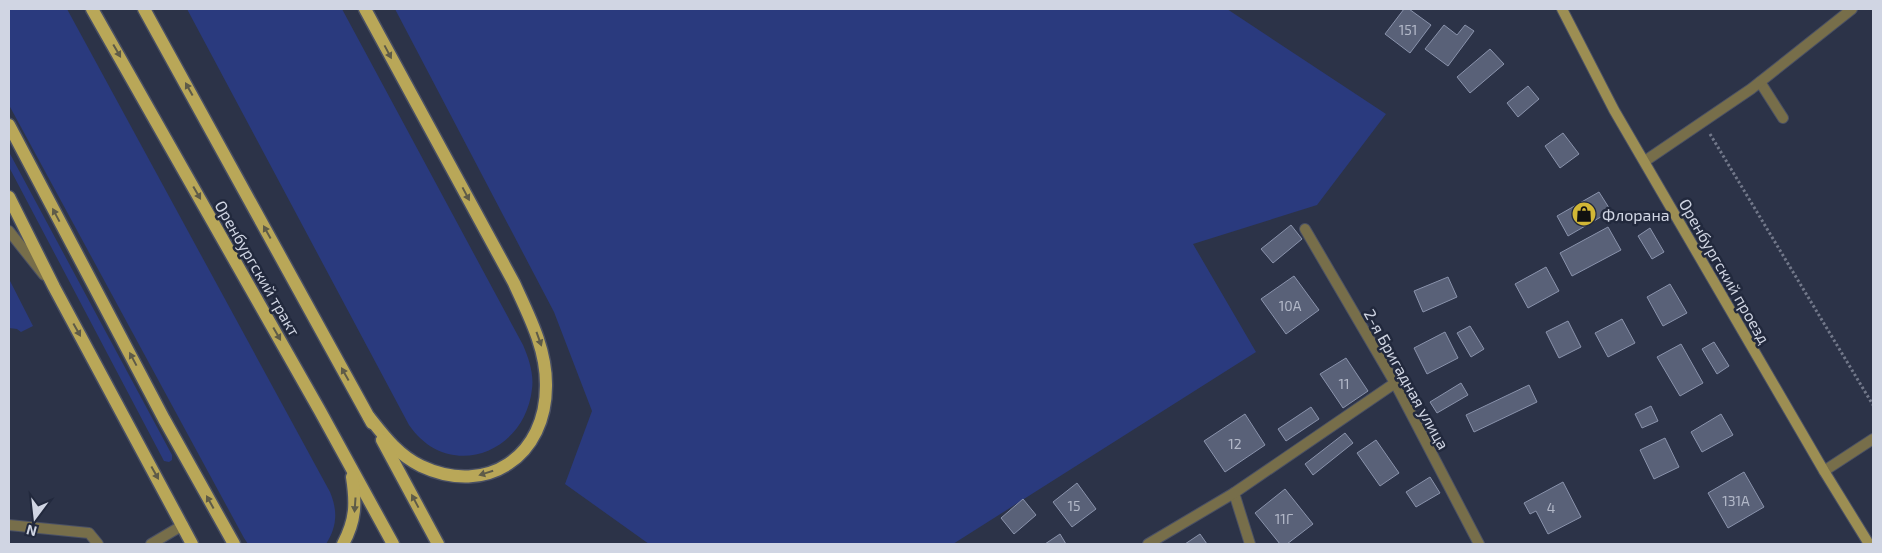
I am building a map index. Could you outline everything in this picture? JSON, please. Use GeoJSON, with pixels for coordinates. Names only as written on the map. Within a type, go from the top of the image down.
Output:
{"type":"FeatureCollection","features":[{"type":"Feature","properties":{"kind":"main road","name":"Оренбургский тракт"},"geometry":{"type":"LineString","coordinates":[[92,9],[350,465],[392,544]]}},
{"type":"Feature","properties":{"kind":"main road","name":"Оренбургский тракт"},"geometry":{"type":"LineString","coordinates":[[144,9],[438,544]]}},
{"type":"Feature","properties":{"kind":"main road"},"geometry":{"type":"LineString","coordinates":[[365,9],[514,284],[533,323],[542,347],[546,366],[545,406],[531,442],[520,455],[504,467],[483,476],[443,474],[422,466],[406,457],[390,444],[369,417]]}},
{"type":"Feature","properties":{"kind":"main road","name":"Оренбургский проезд"},"geometry":{"type":"LineString","coordinates":[[1562,9],[1614,110],[1869,544]]}},
{"type":"Feature","properties":{"kind":"main road"},"geometry":{"type":"LineString","coordinates":[[9,125],[164,419],[234,544]]}},
{"type":"Feature","properties":{"kind":"main road"},"geometry":{"type":"LineString","coordinates":[[9,197],[54,287],[192,544]]}},
{"type":"Feature","properties":{"kind":"main road"},"geometry":{"type":"LineString","coordinates":[[343,544],[354,517],[356,498],[350,465]]}},
{"type":"Feature","properties":{"kind":"street"},"geometry":{"type":"LineString","coordinates":[[1645,161],[1760,82],[1852,9]]}},
{"type":"Feature","properties":{"kind":"street"},"geometry":{"type":"LineString","coordinates":[[1760,82],[1783,118]]}},
{"type":"Feature","properties":{"kind":"street","name":"2-я Бригадная улица"},"geometry":{"type":"LineString","coordinates":[[1305,229],[1395,383],[1479,544]]}},
{"type":"Feature","properties":{"kind":"street"},"geometry":{"type":"LineString","coordinates":[[9,231],[54,287]]}},
{"type":"Feature","properties":{"kind":"street"},"geometry":{"type":"LineString","coordinates":[[1148,544],[1234,493],[1395,383]]}},
{"type":"Feature","properties":{"kind":"street"},"geometry":{"type":"LineString","coordinates":[[1824,470],[1873,439]]}},
{"type":"Feature","properties":{"kind":"street"},"geometry":{"type":"LineString","coordinates":[[1234,493],[1250,544]]}},
{"type":"Feature","properties":{"kind":"street"},"geometry":{"type":"LineString","coordinates":[[9,525],[89,533],[98,544]]}},
{"type":"Feature","properties":{"kind":"street"},"geometry":{"type":"LineString","coordinates":[[151,544],[183,525]]}},
{"type":"Feature","properties":{"kind":"path"},"geometry":{"type":"LineString","coordinates":[[1705,120],[1710,136],[1873,405]]}},
{"type":"Feature","properties":{"kind":"shaded area"},"geometry":{"type":"Polygon","coordinates":[[[9,9],[67,9],[330,492],[335,519],[330,538],[326,544],[248,544],[244,538],[9,105],[9,9]]]}},
{"type":"Feature","properties":{"kind":"shaded area"},"geometry":{"type":"Polygon","coordinates":[[[187,9],[342,9],[523,345],[527,356],[532,372],[532,389],[526,412],[515,430],[500,444],[482,453],[463,456],[444,453],[425,442],[409,425],[187,9]]]}},
{"type":"Feature","properties":{"kind":"shaded area"},"geometry":{"type":"Polygon","coordinates":[[[395,9],[1227,9],[1386,114],[1317,205],[1193,244],[1256,352],[953,544],[649,544],[565,484],[592,411],[554,312],[395,9]]]}},
{"type":"Feature","properties":{"kind":"shaded area"},"geometry":{"type":"Polygon","coordinates":[[[9,152],[172,455],[172,460],[169,462],[164,461],[9,167],[9,152]]]}},
{"type":"Feature","properties":{"kind":"shaded area"},"geometry":{"type":"Polygon","coordinates":[[[9,279],[33,326],[21,332],[17,329],[9,328],[9,279]]]}},
{"type":"Feature","properties":{"kind":"building"},"geometry":{"type":"Polygon","coordinates":[[[1404,9],[1409,9],[1431,25],[1410,53],[1385,34],[1404,9]]]}},
{"type":"Feature","properties":{"kind":"building"},"geometry":{"type":"Polygon","coordinates":[[[1444,25],[1457,35],[1465,25],[1474,31],[1448,66],[1425,49],[1444,25]]]}},
{"type":"Feature","properties":{"kind":"building"},"geometry":{"type":"Polygon","coordinates":[[[1490,49],[1504,64],[1470,93],[1457,77],[1490,49]]]}},
{"type":"Feature","properties":{"kind":"building"},"geometry":{"type":"Polygon","coordinates":[[[1528,86],[1539,99],[1518,117],[1507,103],[1528,86]]]}},
{"type":"Feature","properties":{"kind":"building"},"geometry":{"type":"Polygon","coordinates":[[[1563,133],[1579,154],[1560,168],[1545,146],[1563,133]]]}},
{"type":"Feature","properties":{"kind":"building","name":"Флорана"},"geometry":{"type":"Polygon","coordinates":[[[1599,192],[1611,211],[1568,236],[1557,216],[1599,192]]]}},
{"type":"Feature","properties":{"kind":"building"},"geometry":{"type":"Polygon","coordinates":[[[1291,225],[1302,239],[1273,263],[1261,249],[1291,225]]]}},
{"type":"Feature","properties":{"kind":"building"},"geometry":{"type":"Polygon","coordinates":[[[1608,227],[1621,250],[1572,276],[1560,253],[1608,227]]]}},
{"type":"Feature","properties":{"kind":"building"},"geometry":{"type":"Polygon","coordinates":[[[1650,228],[1664,252],[1652,259],[1638,236],[1650,228]]]}},
{"type":"Feature","properties":{"kind":"building"},"geometry":{"type":"Polygon","coordinates":[[[1546,267],[1559,291],[1528,308],[1515,284],[1546,267]]]}},
{"type":"Feature","properties":{"kind":"building"},"geometry":{"type":"Polygon","coordinates":[[[1294,276],[1319,310],[1286,334],[1261,299],[1294,276]]]}},
{"type":"Feature","properties":{"kind":"building"},"geometry":{"type":"Polygon","coordinates":[[[1448,277],[1457,297],[1423,312],[1414,291],[1448,277]]]}},
{"type":"Feature","properties":{"kind":"building"},"geometry":{"type":"Polygon","coordinates":[[[1670,284],[1687,313],[1663,326],[1647,297],[1670,284]]]}},
{"type":"Feature","properties":{"kind":"building"},"geometry":{"type":"Polygon","coordinates":[[[1622,319],[1635,343],[1608,357],[1595,333],[1622,319]]]}},
{"type":"Feature","properties":{"kind":"building"},"geometry":{"type":"Polygon","coordinates":[[[1568,321],[1581,347],[1559,358],[1546,332],[1568,321]]]}},
{"type":"Feature","properties":{"kind":"building"},"geometry":{"type":"Polygon","coordinates":[[[1470,326],[1484,349],[1471,357],[1457,333],[1470,326]]]}},
{"type":"Feature","properties":{"kind":"building"},"geometry":{"type":"Polygon","coordinates":[[[1445,332],[1458,358],[1427,374],[1414,348],[1445,332]]]}},
{"type":"Feature","properties":{"kind":"building"},"geometry":{"type":"Polygon","coordinates":[[[1714,342],[1729,366],[1717,374],[1702,349],[1714,342]]]}},
{"type":"Feature","properties":{"kind":"building"},"geometry":{"type":"Polygon","coordinates":[[[1681,344],[1703,383],[1680,396],[1657,357],[1681,344]]]}},
{"type":"Feature","properties":{"kind":"building"},"geometry":{"type":"Polygon","coordinates":[[[1346,358],[1368,391],[1343,408],[1320,374],[1346,358]]]}},
{"type":"Feature","properties":{"kind":"building"},"geometry":{"type":"Polygon","coordinates":[[[1461,383],[1468,395],[1437,413],[1430,402],[1461,383]]]}},
{"type":"Feature","properties":{"kind":"building"},"geometry":{"type":"Polygon","coordinates":[[[1529,385],[1537,402],[1474,432],[1466,415],[1529,385]]]}},
{"type":"Feature","properties":{"kind":"building"},"geometry":{"type":"Polygon","coordinates":[[[1651,406],[1658,421],[1642,428],[1635,414],[1651,406]]]}},
{"type":"Feature","properties":{"kind":"building"},"geometry":{"type":"Polygon","coordinates":[[[1311,407],[1319,419],[1286,441],[1278,429],[1311,407]]]}},
{"type":"Feature","properties":{"kind":"building"},"geometry":{"type":"Polygon","coordinates":[[[1245,414],[1265,445],[1225,472],[1204,441],[1245,414]]]}},
{"type":"Feature","properties":{"kind":"building"},"geometry":{"type":"Polygon","coordinates":[[[1721,414],[1733,435],[1702,452],[1691,432],[1721,414]]]}},
{"type":"Feature","properties":{"kind":"building"},"geometry":{"type":"Polygon","coordinates":[[[1345,433],[1353,443],[1313,475],[1305,464],[1345,433]]]}},
{"type":"Feature","properties":{"kind":"building"},"geometry":{"type":"Polygon","coordinates":[[[1665,438],[1679,467],[1654,479],[1640,450],[1665,438]]]}},
{"type":"Feature","properties":{"kind":"building"},"geometry":{"type":"Polygon","coordinates":[[[1376,440],[1399,473],[1380,486],[1357,453],[1376,440]]]}},
{"type":"Feature","properties":{"kind":"building"},"geometry":{"type":"Polygon","coordinates":[[[1744,472],[1764,507],[1728,528],[1708,493],[1744,472]]]}},
{"type":"Feature","properties":{"kind":"building"},"geometry":{"type":"Polygon","coordinates":[[[1430,477],[1440,493],[1416,507],[1406,492],[1430,477]]]}},
{"type":"Feature","properties":{"kind":"building"},"geometry":{"type":"Polygon","coordinates":[[[1563,482],[1581,517],[1548,534],[1536,511],[1530,514],[1524,503],[1563,482]]]}},
{"type":"Feature","properties":{"kind":"building"},"geometry":{"type":"Polygon","coordinates":[[[1077,483],[1096,509],[1072,527],[1053,502],[1077,483]]]}},
{"type":"Feature","properties":{"kind":"building"},"geometry":{"type":"Polygon","coordinates":[[[1285,489],[1313,524],[1287,544],[1280,544],[1255,513],[1285,489]]]}},
{"type":"Feature","properties":{"kind":"building"},"geometry":{"type":"Polygon","coordinates":[[[1023,499],[1036,515],[1014,534],[1001,518],[1023,499]]]}},
{"type":"Feature","properties":{"kind":"building"},"geometry":{"type":"Polygon","coordinates":[[[1060,534],[1066,544],[1045,544],[1060,534]]]}},
{"type":"Feature","properties":{"kind":"building"},"geometry":{"type":"Polygon","coordinates":[[[1200,534],[1207,544],[1185,544],[1200,534]]]}},
{"type":"Feature","properties":{"kind":"place","name":"Флорана"},"geometry":{"type":"Point","coordinates":[1584,214]}}]}
